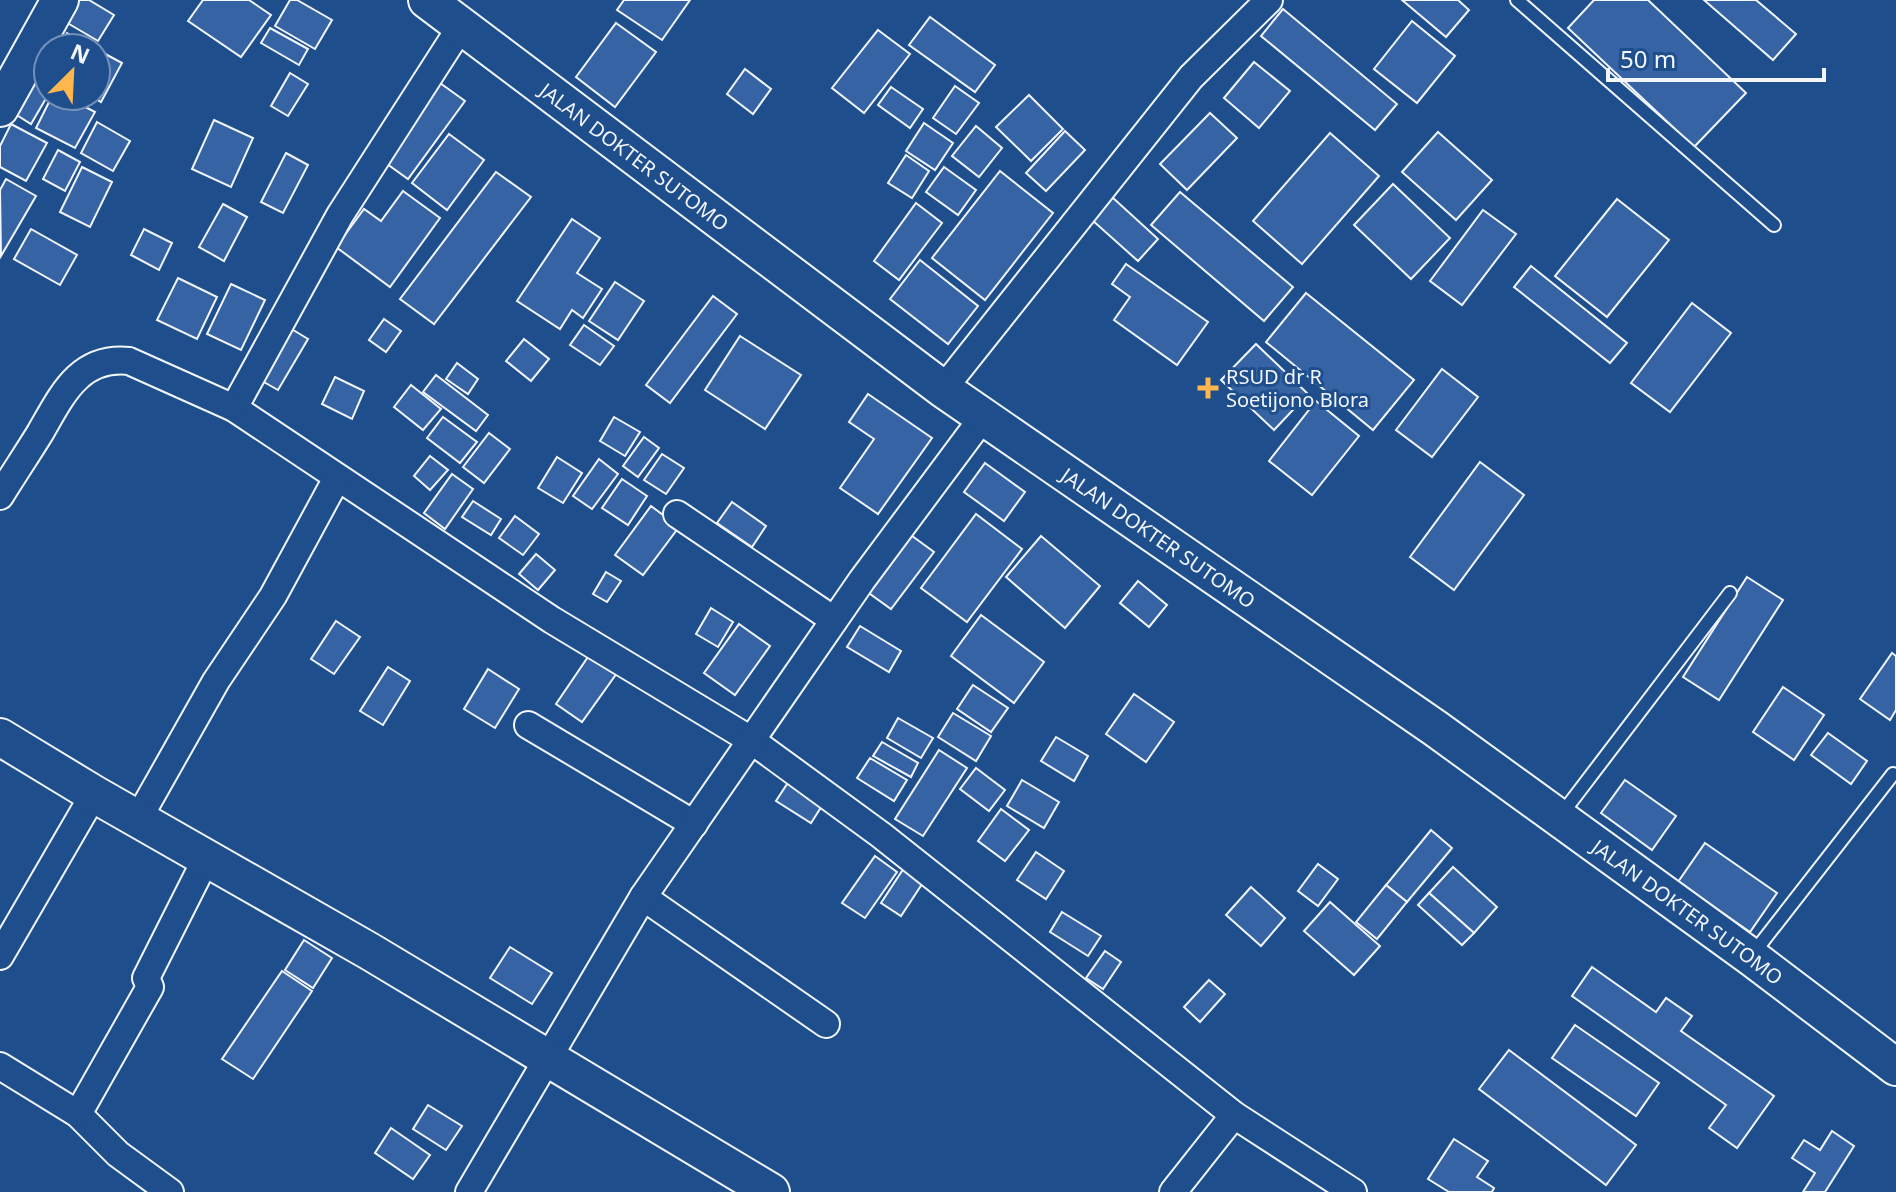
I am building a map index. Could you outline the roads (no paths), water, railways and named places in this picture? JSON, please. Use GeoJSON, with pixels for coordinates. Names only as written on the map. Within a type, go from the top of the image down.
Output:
{"type":"FeatureCollection","features":[{"type":"Feature","properties":{"kind":"main road"},"geometry":{"type":"LineString","coordinates":[[0,108],[60,0]]}},
{"type":"Feature","properties":{"kind":"main road","name":"JALAN DOKTER SUTOMO"},"geometry":{"type":"LineString","coordinates":[[427,0],[943,389],[1414,712],[1751,957],[1896,1067]]}},
{"type":"Feature","properties":{"kind":"main road"},"geometry":{"type":"LineString","coordinates":[[0,737],[771,1192]]}},
{"type":"Feature","properties":{"kind":"street"},"geometry":{"type":"LineString","coordinates":[[943,389],[1191,77],[1269,0]]}},
{"type":"Feature","properties":{"kind":"street"},"geometry":{"type":"LineString","coordinates":[[234,408],[340,215],[462,25]]}},
{"type":"Feature","properties":{"kind":"street"},"geometry":{"type":"LineString","coordinates":[[0,496],[58,400],[73,380],[92,366],[111,359],[129,361],[234,408],[552,620],[751,740],[881,835],[1234,1115],[1353,1192]]}},
{"type":"Feature","properties":{"kind":"street"},"geometry":{"type":"LineString","coordinates":[[469,1192],[643,897],[834,620],[984,416]]}},
{"type":"Feature","properties":{"kind":"street"},"geometry":{"type":"LineString","coordinates":[[138,819],[216,681],[273,596],[337,478]]}},
{"type":"Feature","properties":{"kind":"street"},"geometry":{"type":"LineString","coordinates":[[677,514],[834,620]]}},
{"type":"Feature","properties":{"kind":"street"},"geometry":{"type":"LineString","coordinates":[[528,725],[694,824]]}},
{"type":"Feature","properties":{"kind":"street"},"geometry":{"type":"LineString","coordinates":[[0,956],[94,794]]}},
{"type":"Feature","properties":{"kind":"street"},"geometry":{"type":"LineString","coordinates":[[78,1114],[150,987],[146,978],[154,959],[207,857]]}},
{"type":"Feature","properties":{"kind":"street"},"geometry":{"type":"LineString","coordinates":[[643,897],[826,1024]]}},
{"type":"Feature","properties":{"kind":"street"},"geometry":{"type":"LineString","coordinates":[[0,1066],[78,1114],[118,1154],[170,1192]]}},
{"type":"Feature","properties":{"kind":"street"},"geometry":{"type":"LineString","coordinates":[[1173,1192],[1234,1115]]}},
{"type":"Feature","properties":{"kind":"lane"},"geometry":{"type":"LineString","coordinates":[[1517,0],[1774,225]]}},
{"type":"Feature","properties":{"kind":"lane"},"geometry":{"type":"LineString","coordinates":[[1559,818],[1730,593]]}},
{"type":"Feature","properties":{"kind":"lane"},"geometry":{"type":"LineString","coordinates":[[1751,957],[1893,774]]}},
{"type":"Feature","properties":{"kind":"place","name":"RSUD dr R Soetijono Blora"},"geometry":{"type":"Point","coordinates":[1208,388]}}]}
